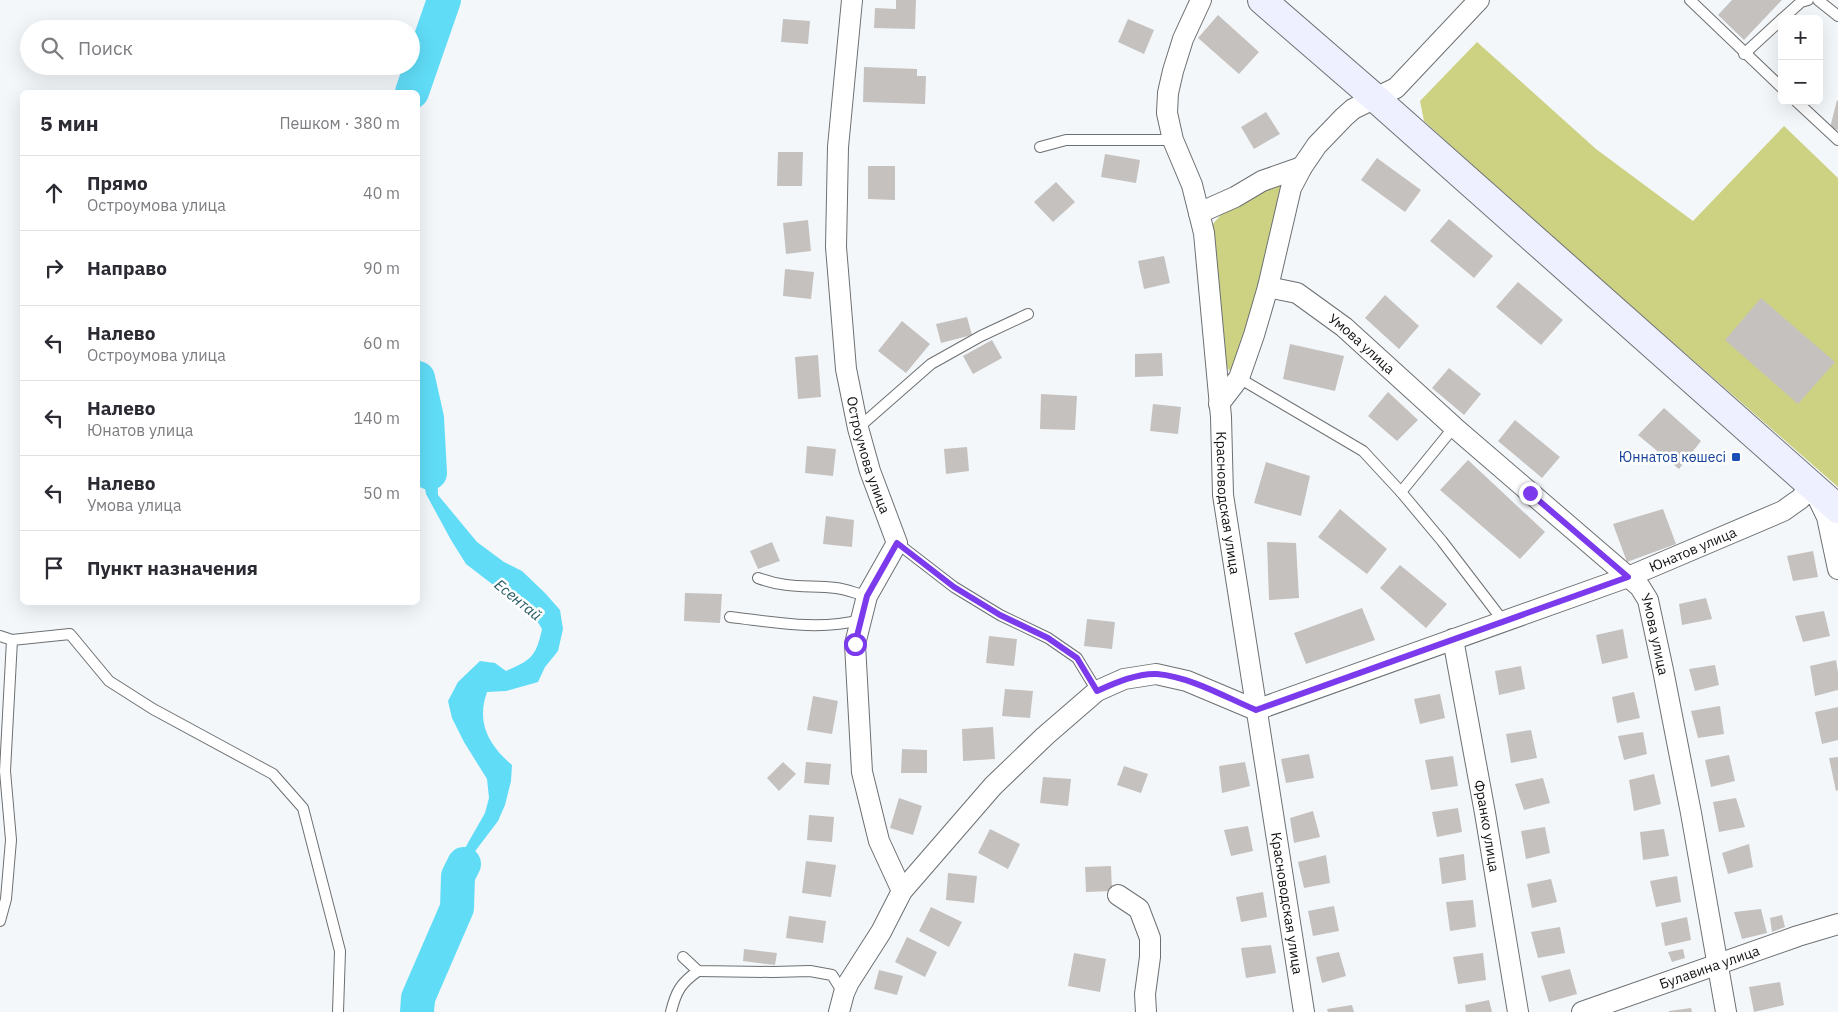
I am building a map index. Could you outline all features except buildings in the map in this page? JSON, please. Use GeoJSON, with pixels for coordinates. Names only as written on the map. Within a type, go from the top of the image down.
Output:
{"type":"FeatureCollection","features":[{"type":"Feature","properties":{"kind":"street","name":"Остроумова улица"},"geometry":{"type":"LineString","coordinates":[[852,0],[838,147],[836,247],[846,369],[858,428],[870,471],[897,543]]}},
{"type":"Feature","properties":{"kind":"street","name":"Красноводская улица"},"geometry":{"type":"LineString","coordinates":[[1200,0],[1183,39],[1168,93],[1167,113],[1173,140],[1192,185],[1204,233],[1221,417],[1223,495],[1304,1012]]}},
{"type":"Feature","properties":{"kind":"street"},"geometry":{"type":"LineString","coordinates":[[1262,0],[1838,509]]}},
{"type":"Feature","properties":{"kind":"street"},"geometry":{"type":"LineString","coordinates":[[1219,404],[1239,378],[1268,287],[1291,188],[1302,167],[1317,145],[1344,117],[1353,109],[1374,97],[1396,88],[1479,0]]}},
{"type":"Feature","properties":{"kind":"street"},"geometry":{"type":"LineString","coordinates":[[1199,213],[1235,197],[1262,181],[1302,167]]}},
{"type":"Feature","properties":{"kind":"street","name":"Умова улица"},"geometry":{"type":"LineString","coordinates":[[1268,287],[1296,293],[1344,326],[1454,427],[1640,587],[1648,600],[1691,813],[1726,1012]]}},
{"type":"Feature","properties":{"kind":"street"},"geometry":{"type":"LineString","coordinates":[[1812,486],[1827,517],[1838,570]]}},
{"type":"Feature","properties":{"kind":"street","name":"Юнатов улица"},"geometry":{"type":"LineString","coordinates":[[1256,710],[1628,577],[1783,511],[1800,499],[1812,486]]}},
{"type":"Feature","properties":{"kind":"street"},"geometry":{"type":"LineString","coordinates":[[897,543],[867,596],[855,644],[862,772],[879,841],[902,891]]}},
{"type":"Feature","properties":{"kind":"street","name":"Франко улица"},"geometry":{"type":"LineString","coordinates":[[1453,640],[1485,813],[1518,1012]]}},
{"type":"Feature","properties":{"kind":"street"},"geometry":{"type":"LineString","coordinates":[[839,1012],[902,891],[993,786],[1052,729],[1097,691],[1124,679],[1156,674],[1186,681],[1256,710]]}},
{"type":"Feature","properties":{"kind":"street"},"geometry":{"type":"LineString","coordinates":[[1118,894],[1139,909],[1150,938],[1146,1012]]}},
{"type":"Feature","properties":{"kind":"street","name":"Булавина улица"},"geometry":{"type":"LineString","coordinates":[[1582,1012],[1717,964],[1838,924]]}},
{"type":"Feature","properties":{"kind":"lane"},"geometry":{"type":"LineString","coordinates":[[1690,0],[1744,54],[1778,84]]}},
{"type":"Feature","properties":{"kind":"lane"},"geometry":{"type":"LineString","coordinates":[[1786,15],[1801,2],[1808,0]]}},
{"type":"Feature","properties":{"kind":"lane"},"geometry":{"type":"LineString","coordinates":[[1818,0],[1838,16]]}},
{"type":"Feature","properties":{"kind":"lane"},"geometry":{"type":"LineString","coordinates":[[1744,54],[1778,23]]}},
{"type":"Feature","properties":{"kind":"lane"},"geometry":{"type":"LineString","coordinates":[[1800,105],[1838,140]]}},
{"type":"Feature","properties":{"kind":"lane"},"geometry":{"type":"LineString","coordinates":[[1040,147],[1066,140],[1173,140]]}},
{"type":"Feature","properties":{"kind":"lane"},"geometry":{"type":"LineString","coordinates":[[858,428],[931,364],[981,336],[1028,314]]}},
{"type":"Feature","properties":{"kind":"lane"},"geometry":{"type":"LineString","coordinates":[[1239,378],[1363,451],[1401,492],[1442,541],[1504,622]]}},
{"type":"Feature","properties":{"kind":"lane"},"geometry":{"type":"LineString","coordinates":[[1401,492],[1454,427]]}},
{"type":"Feature","properties":{"kind":"lane"},"geometry":{"type":"LineString","coordinates":[[897,543],[954,587],[1000,615],[1048,638],[1077,658],[1097,691]]}},
{"type":"Feature","properties":{"kind":"lane"},"geometry":{"type":"LineString","coordinates":[[758,578],[788,587],[838,588],[867,596]]}},
{"type":"Feature","properties":{"kind":"lane"},"geometry":{"type":"LineString","coordinates":[[730,617],[806,626],[842,624],[861,620]]}},
{"type":"Feature","properties":{"kind":"lane"},"geometry":{"type":"LineString","coordinates":[[0,636],[12,640],[70,634],[109,681],[153,709],[273,774],[303,808],[340,951],[338,1012]]}},
{"type":"Feature","properties":{"kind":"lane"},"geometry":{"type":"LineString","coordinates":[[0,921],[6,899],[11,840],[5,771],[12,640]]}},
{"type":"Feature","properties":{"kind":"lane"},"geometry":{"type":"LineString","coordinates":[[683,957],[698,971]]}},
{"type":"Feature","properties":{"kind":"lane"},"geometry":{"type":"LineString","coordinates":[[671,1012],[675,996],[684,981],[698,971],[810,971],[832,975],[844,1002]]}},
{"type":"Feature","properties":{"kind":"green space"},"geometry":{"type":"Polygon","coordinates":[[[1477,42],[1596,149],[1693,221],[1784,126],[1838,178],[1838,487],[1527,215],[1424,121],[1420,101],[1477,42]]]}},
{"type":"Feature","properties":{"kind":"green space"},"geometry":{"type":"Polygon","coordinates":[[[1282,179],[1286,189],[1237,370],[1230,371],[1224,365],[1212,241],[1213,224],[1224,211],[1282,179]]]}},
{"type":"Feature","properties":{"kind":"water"},"geometry":{"type":"Polygon","coordinates":[[[421,425],[431,428],[437,453],[438,495],[477,542],[504,562],[522,571],[545,593],[560,610],[563,629],[558,651],[545,667],[538,682],[506,691],[487,692],[484,703],[484,723],[487,733],[497,750],[512,765],[511,781],[505,805],[498,821],[476,850],[462,884],[443,959],[433,1012],[409,1012],[417,977],[433,943],[448,878],[485,813],[489,798],[487,779],[464,742],[452,718],[448,701],[458,682],[480,661],[495,663],[506,671],[527,660],[535,652],[542,629],[534,616],[466,564],[451,540],[426,494],[420,461],[421,425]]]}},
{"type":"Feature","properties":{"kind":"waterway","name":"Есентай"},"geometry":{"type":"LineString","coordinates":[[420,69],[444,0]]}},
{"type":"Feature","properties":{"kind":"waterway","name":"Есентай"},"geometry":{"type":"LineString","coordinates":[[413,90],[418,75]]}},
{"type":"Feature","properties":{"kind":"waterway","name":"Есентай"},"geometry":{"type":"LineString","coordinates":[[420,387],[427,418],[430,473]]}},
{"type":"Feature","properties":{"kind":"waterway","name":"Есентай"},"geometry":{"type":"LineString","coordinates":[[417,1012],[418,998],[457,908],[458,876],[464,864]]}},
{"type":"Feature","properties":{"kind":"place","name":"Юннатов көшесі"},"geometry":{"type":"Point","coordinates":[1736,457]}},
{"type":"Feature","properties":{"kind":"route"},"geometry":{"type":"LineString","coordinates":[[855,644],[867,596],[897,543],[954,587],[1000,615],[1048,638],[1077,658],[1097,691],[1124,679],[1156,674],[1186,681],[1256,710],[1628,577],[1530,493]]}}]}
